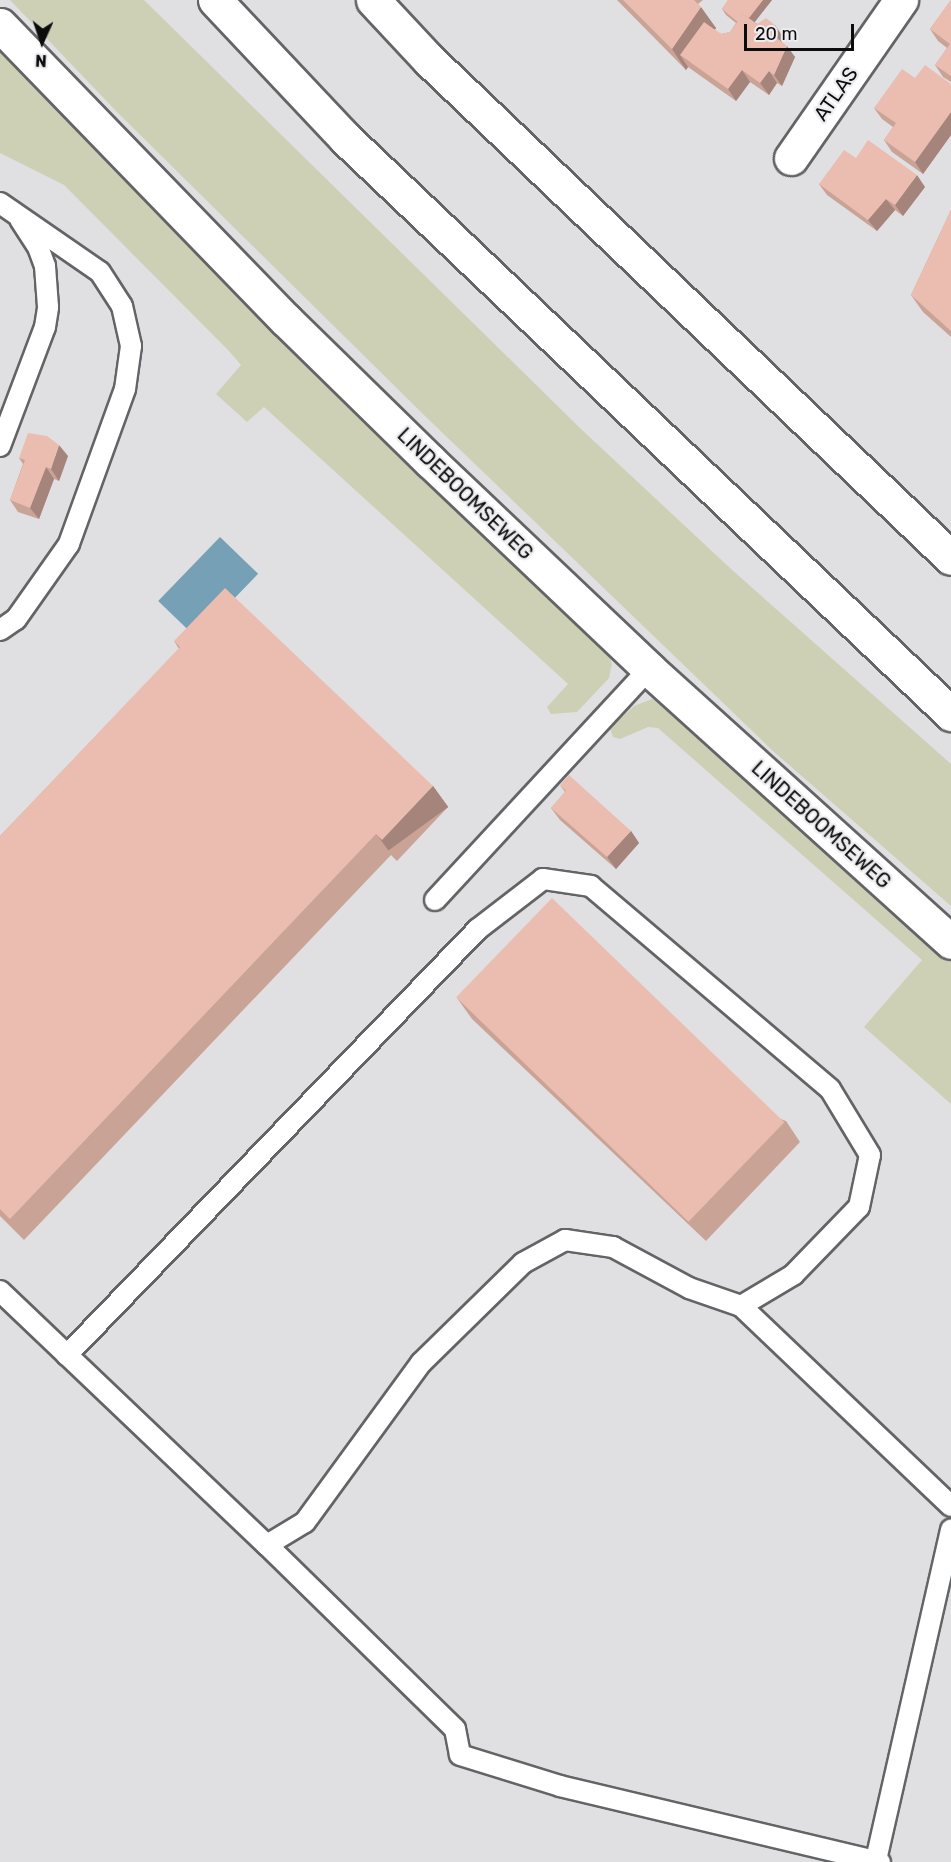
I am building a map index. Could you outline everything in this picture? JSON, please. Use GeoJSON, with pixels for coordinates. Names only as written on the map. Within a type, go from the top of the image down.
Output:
{"type":"FeatureCollection","features":[{"type":"Feature","properties":{"kind":"main road"},"geometry":{"type":"LineString","coordinates":[[215,0],[346,139],[951,714]]}},
{"type":"Feature","properties":{"kind":"main road"},"geometry":{"type":"LineString","coordinates":[[373,0],[429,60],[951,558]]}},
{"type":"Feature","properties":{"kind":"main road","name":"ATLAS"},"geometry":{"type":"LineString","coordinates":[[791,158],[901,0]]}},
{"type":"Feature","properties":{"kind":"main road","name":"LINDEBOOMSEWEG"},"geometry":{"type":"LineString","coordinates":[[0,24],[286,320],[649,669],[951,942]]}},
{"type":"Feature","properties":{"kind":"lane"},"geometry":{"type":"LineString","coordinates":[[0,446],[45,327],[48,307],[47,276],[38,247],[6,206]]}},
{"type":"Feature","properties":{"kind":"lane"},"geometry":{"type":"LineString","coordinates":[[0,630],[16,619],[69,544],[125,389],[131,346],[122,306],[100,272],[6,206]]}},
{"type":"Feature","properties":{"kind":"lane"},"geometry":{"type":"LineString","coordinates":[[435,900],[649,669]]}},
{"type":"Feature","properties":{"kind":"lane"},"geometry":{"type":"LineString","coordinates":[[67,1355],[478,929],[543,879],[591,886],[830,1089],[870,1155],[859,1207],[793,1275],[741,1306]]}},
{"type":"Feature","properties":{"kind":"lane"},"geometry":{"type":"LineString","coordinates":[[267,1545],[305,1522],[421,1363],[523,1263],[565,1240],[613,1247],[689,1288],[741,1306],[951,1506]]}},
{"type":"Feature","properties":{"kind":"lane"},"geometry":{"type":"LineString","coordinates":[[0,1291],[267,1545],[455,1729],[460,1755],[560,1786],[674,1816],[878,1861],[951,1529]]}},
{"type":"Feature","properties":{"kind":"green space"},"geometry":{"type":"Polygon","coordinates":[[[10,0],[144,0],[581,429],[730,568],[951,764],[951,906],[773,751],[426,417],[117,112],[10,0]]]}},
{"type":"Feature","properties":{"kind":"green space"},"geometry":{"type":"Polygon","coordinates":[[[0,49],[608,653],[612,664],[609,678],[577,712],[551,714],[547,707],[568,684],[264,407],[247,422],[216,394],[241,365],[228,350],[64,185],[0,153],[0,49]]]}},
{"type":"Feature","properties":{"kind":"green space"},"geometry":{"type":"Polygon","coordinates":[[[652,699],[665,705],[951,960],[951,1104],[864,1027],[922,960],[658,728],[648,727],[620,739],[613,737],[610,728],[634,706],[652,699]]]}},
{"type":"Feature","properties":{"kind":"water"},"geometry":{"type":"Polygon","coordinates":[[[220,537],[258,574],[196,638],[158,601],[220,537]]]}},
{"type":"Feature","properties":{"kind":"building"},"geometry":{"type":"Polygon","coordinates":[[[623,0],[694,0],[701,7],[672,49],[623,0]]]}},
{"type":"Feature","properties":{"kind":"building"},"geometry":{"type":"Polygon","coordinates":[[[728,0],[763,0],[749,18],[743,14],[738,22],[722,9],[728,0]]]}},
{"type":"Feature","properties":{"kind":"building"},"geometry":{"type":"Polygon","coordinates":[[[951,0],[951,76],[935,65],[950,44],[930,29],[951,0]]]}},
{"type":"Feature","properties":{"kind":"building"},"geometry":{"type":"Polygon","coordinates":[[[743,14],[757,24],[766,18],[775,25],[773,35],[787,46],[774,75],[769,71],[760,83],[742,70],[728,89],[680,55],[704,22],[721,34],[730,32],[743,14]]]}},
{"type":"Feature","properties":{"kind":"building"},"geometry":{"type":"Polygon","coordinates":[[[925,65],[951,84],[951,112],[915,162],[884,140],[896,123],[874,108],[902,69],[915,78],[925,65]]]}},
{"type":"Feature","properties":{"kind":"building"},"geometry":{"type":"Polygon","coordinates":[[[868,140],[917,175],[895,205],[886,199],[868,220],[819,184],[844,150],[856,158],[868,140]]]}},
{"type":"Feature","properties":{"kind":"building"},"geometry":{"type":"Polygon","coordinates":[[[951,210],[951,331],[911,295],[951,210]]]}},
{"type":"Feature","properties":{"kind":"building"},"geometry":{"type":"Polygon","coordinates":[[[28,433],[47,436],[59,445],[51,469],[46,467],[30,508],[10,500],[25,460],[19,458],[28,433]]]}},
{"type":"Feature","properties":{"kind":"building"},"geometry":{"type":"Polygon","coordinates":[[[225,588],[433,786],[382,840],[376,834],[10,1219],[0,1209],[0,836],[180,647],[174,641],[225,588]]]}},
{"type":"Feature","properties":{"kind":"building"},"geometry":{"type":"Polygon","coordinates":[[[569,775],[631,831],[607,857],[551,808],[566,791],[560,785],[569,775]]]}},
{"type":"Feature","properties":{"kind":"building"},"geometry":{"type":"Polygon","coordinates":[[[552,898],[784,1122],[688,1222],[456,997],[552,898]]]}}]}
